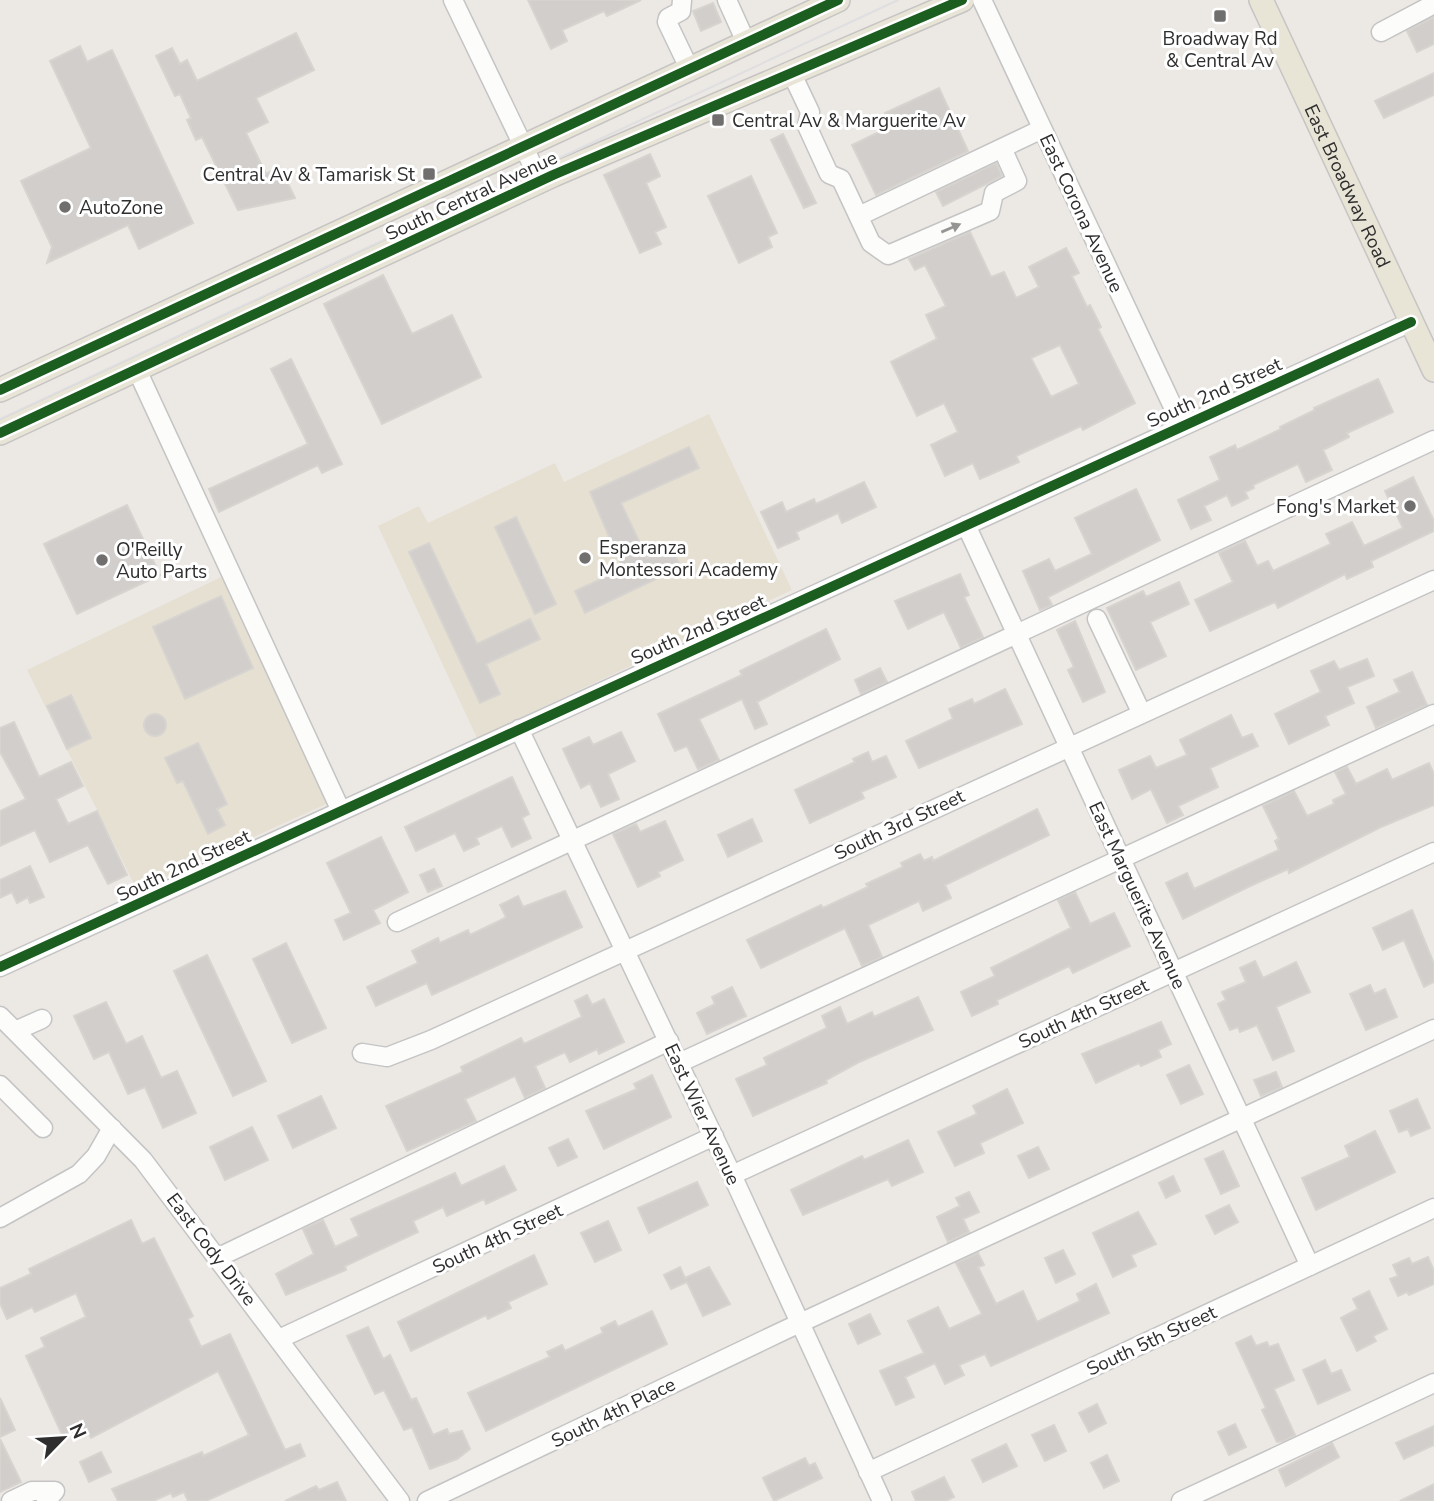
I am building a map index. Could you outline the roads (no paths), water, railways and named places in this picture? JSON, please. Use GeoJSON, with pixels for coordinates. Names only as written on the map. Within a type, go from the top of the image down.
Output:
{"type":"FeatureCollection","features":[{"type":"Feature","properties":{"kind":"main road","name":"South Central Avenue"},"geometry":{"type":"LineString","coordinates":[[0,390],[838,0]]}},
{"type":"Feature","properties":{"kind":"main road","name":"South Central Avenue"},"geometry":{"type":"LineString","coordinates":[[0,433],[541,183],[791,72],[962,0]]}},
{"type":"Feature","properties":{"kind":"main road","name":"East Broadway Road"},"geometry":{"type":"LineString","coordinates":[[1261,0],[1434,370]]}},
{"type":"Feature","properties":{"kind":"street"},"geometry":{"type":"LineString","coordinates":[[453,0],[541,183]]}},
{"type":"Feature","properties":{"kind":"street"},"geometry":{"type":"LineString","coordinates":[[682,0],[681,12],[668,18],[667,22],[689,68]]}},
{"type":"Feature","properties":{"kind":"street"},"geometry":{"type":"LineString","coordinates":[[727,0],[746,42]]}},
{"type":"Feature","properties":{"kind":"street","name":"East Corona Avenue"},"geometry":{"type":"LineString","coordinates":[[982,0],[1182,426]]}},
{"type":"Feature","properties":{"kind":"street"},"geometry":{"type":"LineString","coordinates":[[1381,32],[1434,4]]}},
{"type":"Feature","properties":{"kind":"street"},"geometry":{"type":"LineString","coordinates":[[791,72],[810,112],[807,126],[829,174],[841,179],[871,243],[888,255],[990,211],[994,193],[1017,181],[1002,148]]}},
{"type":"Feature","properties":{"kind":"street"},"geometry":{"type":"LineString","coordinates":[[859,216],[1042,128]]}},
{"type":"Feature","properties":{"kind":"street","name":"South 2nd Street"},"geometry":{"type":"LineString","coordinates":[[0,967],[1411,322]]}},
{"type":"Feature","properties":{"kind":"street"},"geometry":{"type":"LineString","coordinates":[[138,370],[341,811]]}},
{"type":"Feature","properties":{"kind":"street"},"geometry":{"type":"LineString","coordinates":[[397,922],[1434,440]]}},
{"type":"Feature","properties":{"kind":"street","name":"East Marguerite Avenue"},"geometry":{"type":"LineString","coordinates":[[966,525],[1310,1266]]}},
{"type":"Feature","properties":{"kind":"street","name":"South 3rd Street"},"geometry":{"type":"LineString","coordinates":[[362,1053],[387,1057],[409,1048],[1434,580]]}},
{"type":"Feature","properties":{"kind":"street"},"geometry":{"type":"LineString","coordinates":[[1097,620],[1141,712]]}},
{"type":"Feature","properties":{"kind":"street"},"geometry":{"type":"LineString","coordinates":[[679,1063],[1434,714]]}},
{"type":"Feature","properties":{"kind":"street","name":"East Wier Avenue"},"geometry":{"type":"LineString","coordinates":[[519,729],[714,1136],[882,1501]]}},
{"type":"Feature","properties":{"kind":"street","name":"South 4th Street"},"geometry":{"type":"LineString","coordinates":[[732,1175],[1434,852]]}},
{"type":"Feature","properties":{"kind":"street","name":"East Cody Drive"},"geometry":{"type":"LineString","coordinates":[[0,1016],[143,1160],[219,1256],[400,1501]]}},
{"type":"Feature","properties":{"kind":"street"},"geometry":{"type":"LineString","coordinates":[[15,1031],[41,1019]]}},
{"type":"Feature","properties":{"kind":"street","name":"South 4th Place"},"geometry":{"type":"LineString","coordinates":[[427,1501],[800,1323],[1434,1029]]}},
{"type":"Feature","properties":{"kind":"street"},"geometry":{"type":"LineString","coordinates":[[219,1256],[669,1041]]}},
{"type":"Feature","properties":{"kind":"street"},"geometry":{"type":"LineString","coordinates":[[0,1085],[43,1128]]}},
{"type":"Feature","properties":{"kind":"street"},"geometry":{"type":"LineString","coordinates":[[0,1219],[79,1174],[96,1156],[112,1129]]}},
{"type":"Feature","properties":{"kind":"street","name":"South 4th Street"},"geometry":{"type":"LineString","coordinates":[[279,1339],[714,1136]]}},
{"type":"Feature","properties":{"kind":"street","name":"South 5th Street"},"geometry":{"type":"LineString","coordinates":[[869,1472],[1434,1209]]}},
{"type":"Feature","properties":{"kind":"street"},"geometry":{"type":"LineString","coordinates":[[1181,1501],[1434,1383]]}},
{"type":"Feature","properties":{"kind":"street"},"geometry":{"type":"LineString","coordinates":[[11,1501],[32,1491],[55,1491],[46,1501]]}},
{"type":"Feature","properties":{"kind":"tram line"},"geometry":{"type":"LineString","coordinates":[[0,419],[898,0]]}},
{"type":"Feature","properties":{"kind":"place","name":"Broadway Rd & Central Av"},"geometry":{"type":"Point","coordinates":[1220,16]}},
{"type":"Feature","properties":{"kind":"place","name":"Central Av & Marguerite Av"},"geometry":{"type":"Point","coordinates":[718,120]}},
{"type":"Feature","properties":{"kind":"place","name":"Central Av & Tamarisk St"},"geometry":{"type":"Point","coordinates":[429,174]}},
{"type":"Feature","properties":{"kind":"place","name":"AutoZone"},"geometry":{"type":"Point","coordinates":[65,207]}},
{"type":"Feature","properties":{"kind":"place","name":"Fong's Market"},"geometry":{"type":"Point","coordinates":[1410,506]}},
{"type":"Feature","properties":{"kind":"place","name":"Esperanza Montessori Academy"},"geometry":{"type":"Point","coordinates":[585,558]}},
{"type":"Feature","properties":{"kind":"place","name":"O'Reilly Auto Parts"},"geometry":{"type":"Point","coordinates":[102,560]}}]}
